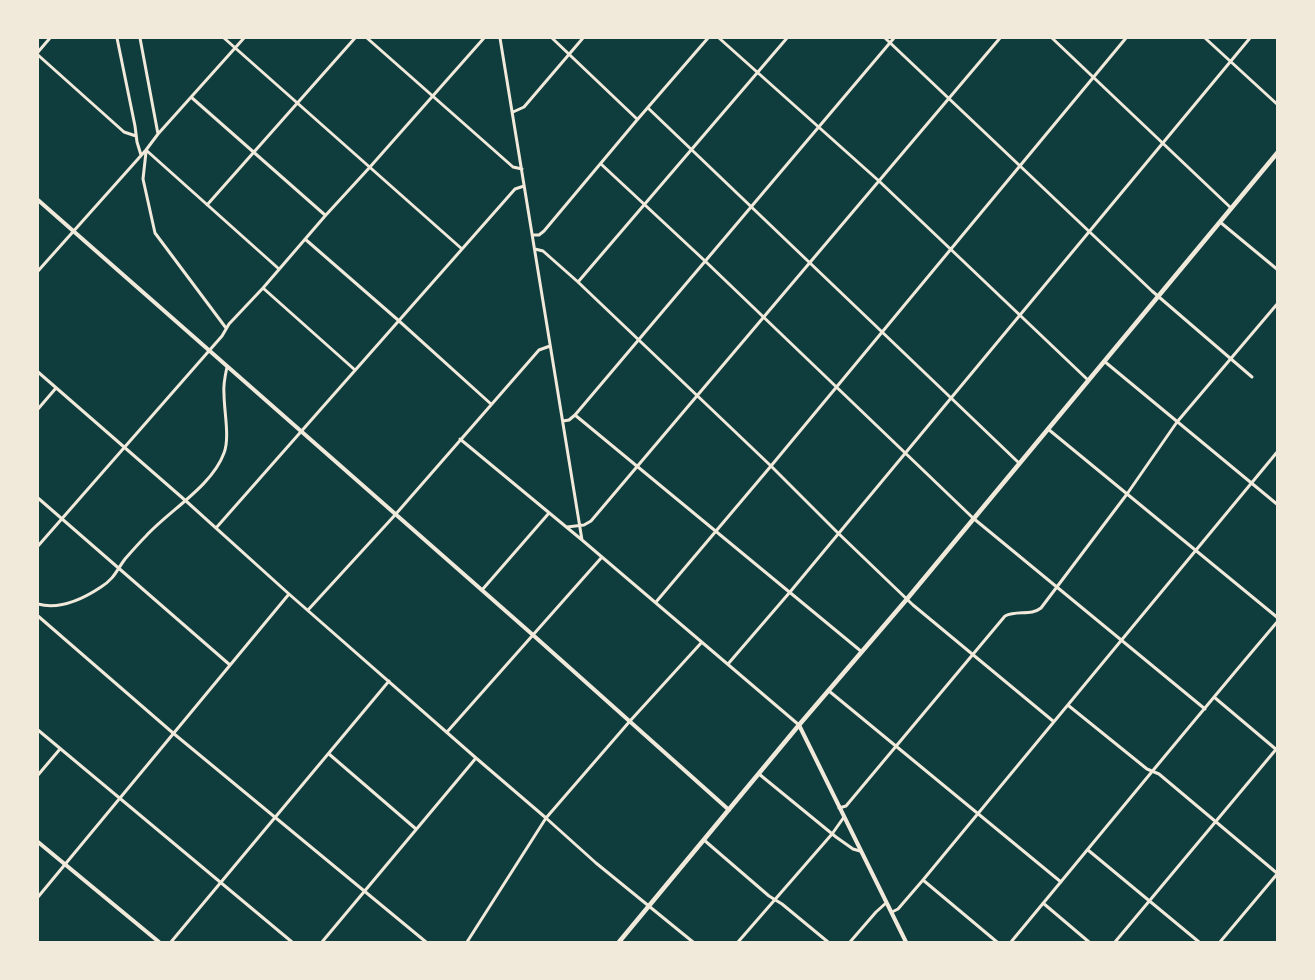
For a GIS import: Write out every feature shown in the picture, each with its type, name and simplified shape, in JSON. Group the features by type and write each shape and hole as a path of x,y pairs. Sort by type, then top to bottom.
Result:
{"main road":[{"path":"619,942 1278,152"}],"street":[{"path":"50,38 38,53 124,132 136,136"},
{"path":"117,38 141,155"},
{"path":"140,38 158,134"},
{"path":"224,38 462,249"},
{"path":"38,271 244,38"},
{"path":"207,205 355,38"},
{"path":"367,38 513,167 522,170"},
{"path":"38,546 222,336 226,328 484,38"},
{"path":"500,38 582,540"},
{"path":"552,38 637,120"},
{"path":"513,112 524,107 583,38"},
{"path":"532,235 538,235 544,231 708,38"},
{"path":"719,38 879,181 1088,380"},
{"path":"578,282 787,38"},
{"path":"885,38 1158,296 1252,377"},
{"path":"563,422 575,415 894,38"},
{"path":"567,527 591,521 1000,38"},
{"path":"1052,38 1231,208"},
{"path":"656,602 1126,38"},
{"path":"1205,38 1278,105"},
{"path":"728,664 1250,38"},
{"path":"191,97 325,216"},
{"path":"648,108 1019,463"},
{"path":"146,150 279,269"},
{"path":"146,150 143,178 154,233 226,328"},
{"path":"600,164 645,204 973,518 1205,709"},
{"path":"216,528 515,189 524,186"},
{"path":"38,200 729,810"},
{"path":"1220,222 1278,270"},
{"path":"305,239 491,404"},
{"path":"535,249 543,251 578,282 907,599 1053,721"},
{"path":"263,288 355,370"},
{"path":"839,808 846,806 1005,616 1009,613 1037,611 1127,494 1177,422 1278,303"},
{"path":"308,610 395,515 539,350 550,346"},
{"path":"1104,361 1278,505"},
{"path":"38,604 59,606 101,587 113,578 126,558 153,528 186,501 210,476 225,452 227,420 224,389 227,367"},
{"path":"38,372 596,863 693,942"},
{"path":"38,408 56,388"},
{"path":"575,415 862,652"},
{"path":"1011,942 1151,771 1277,623 1196,551 1048,429"},
{"path":"460,439 602,556 799,725 906,942"},
{"path":"891,913 898,909 923,880 1278,452"},
{"path":"38,498 230,665"},
{"path":"482,590 549,513"},
{"path":"447,732 602,556"},
{"path":"38,897 289,594"},
{"path":"38,616 173,734 426,942"},
{"path":"467,942 546,818 702,642"},
{"path":"171,942 389,681"},
{"path":"829,691 1061,882"},
{"path":"1115,942 1277,749 1214,697"},
{"path":"1068,706 1151,771 1160,774 1277,873 1220,942"},
{"path":"38,730 292,942"},
{"path":"38,775 60,749"},
{"path":"329,754 416,829"},
{"path":"322,942 476,758"},
{"path":"759,774 832,834 853,849 860,851"},
{"path":"738,942 844,818"},
{"path":"704,840 769,896 828,942"},
{"path":"38,842 159,942"},
{"path":"1088,850 1199,942"},
{"path":"923,880 997,942"},
{"path":"850,942 886,903"},
{"path":"1043,903 1089,942"}]}
